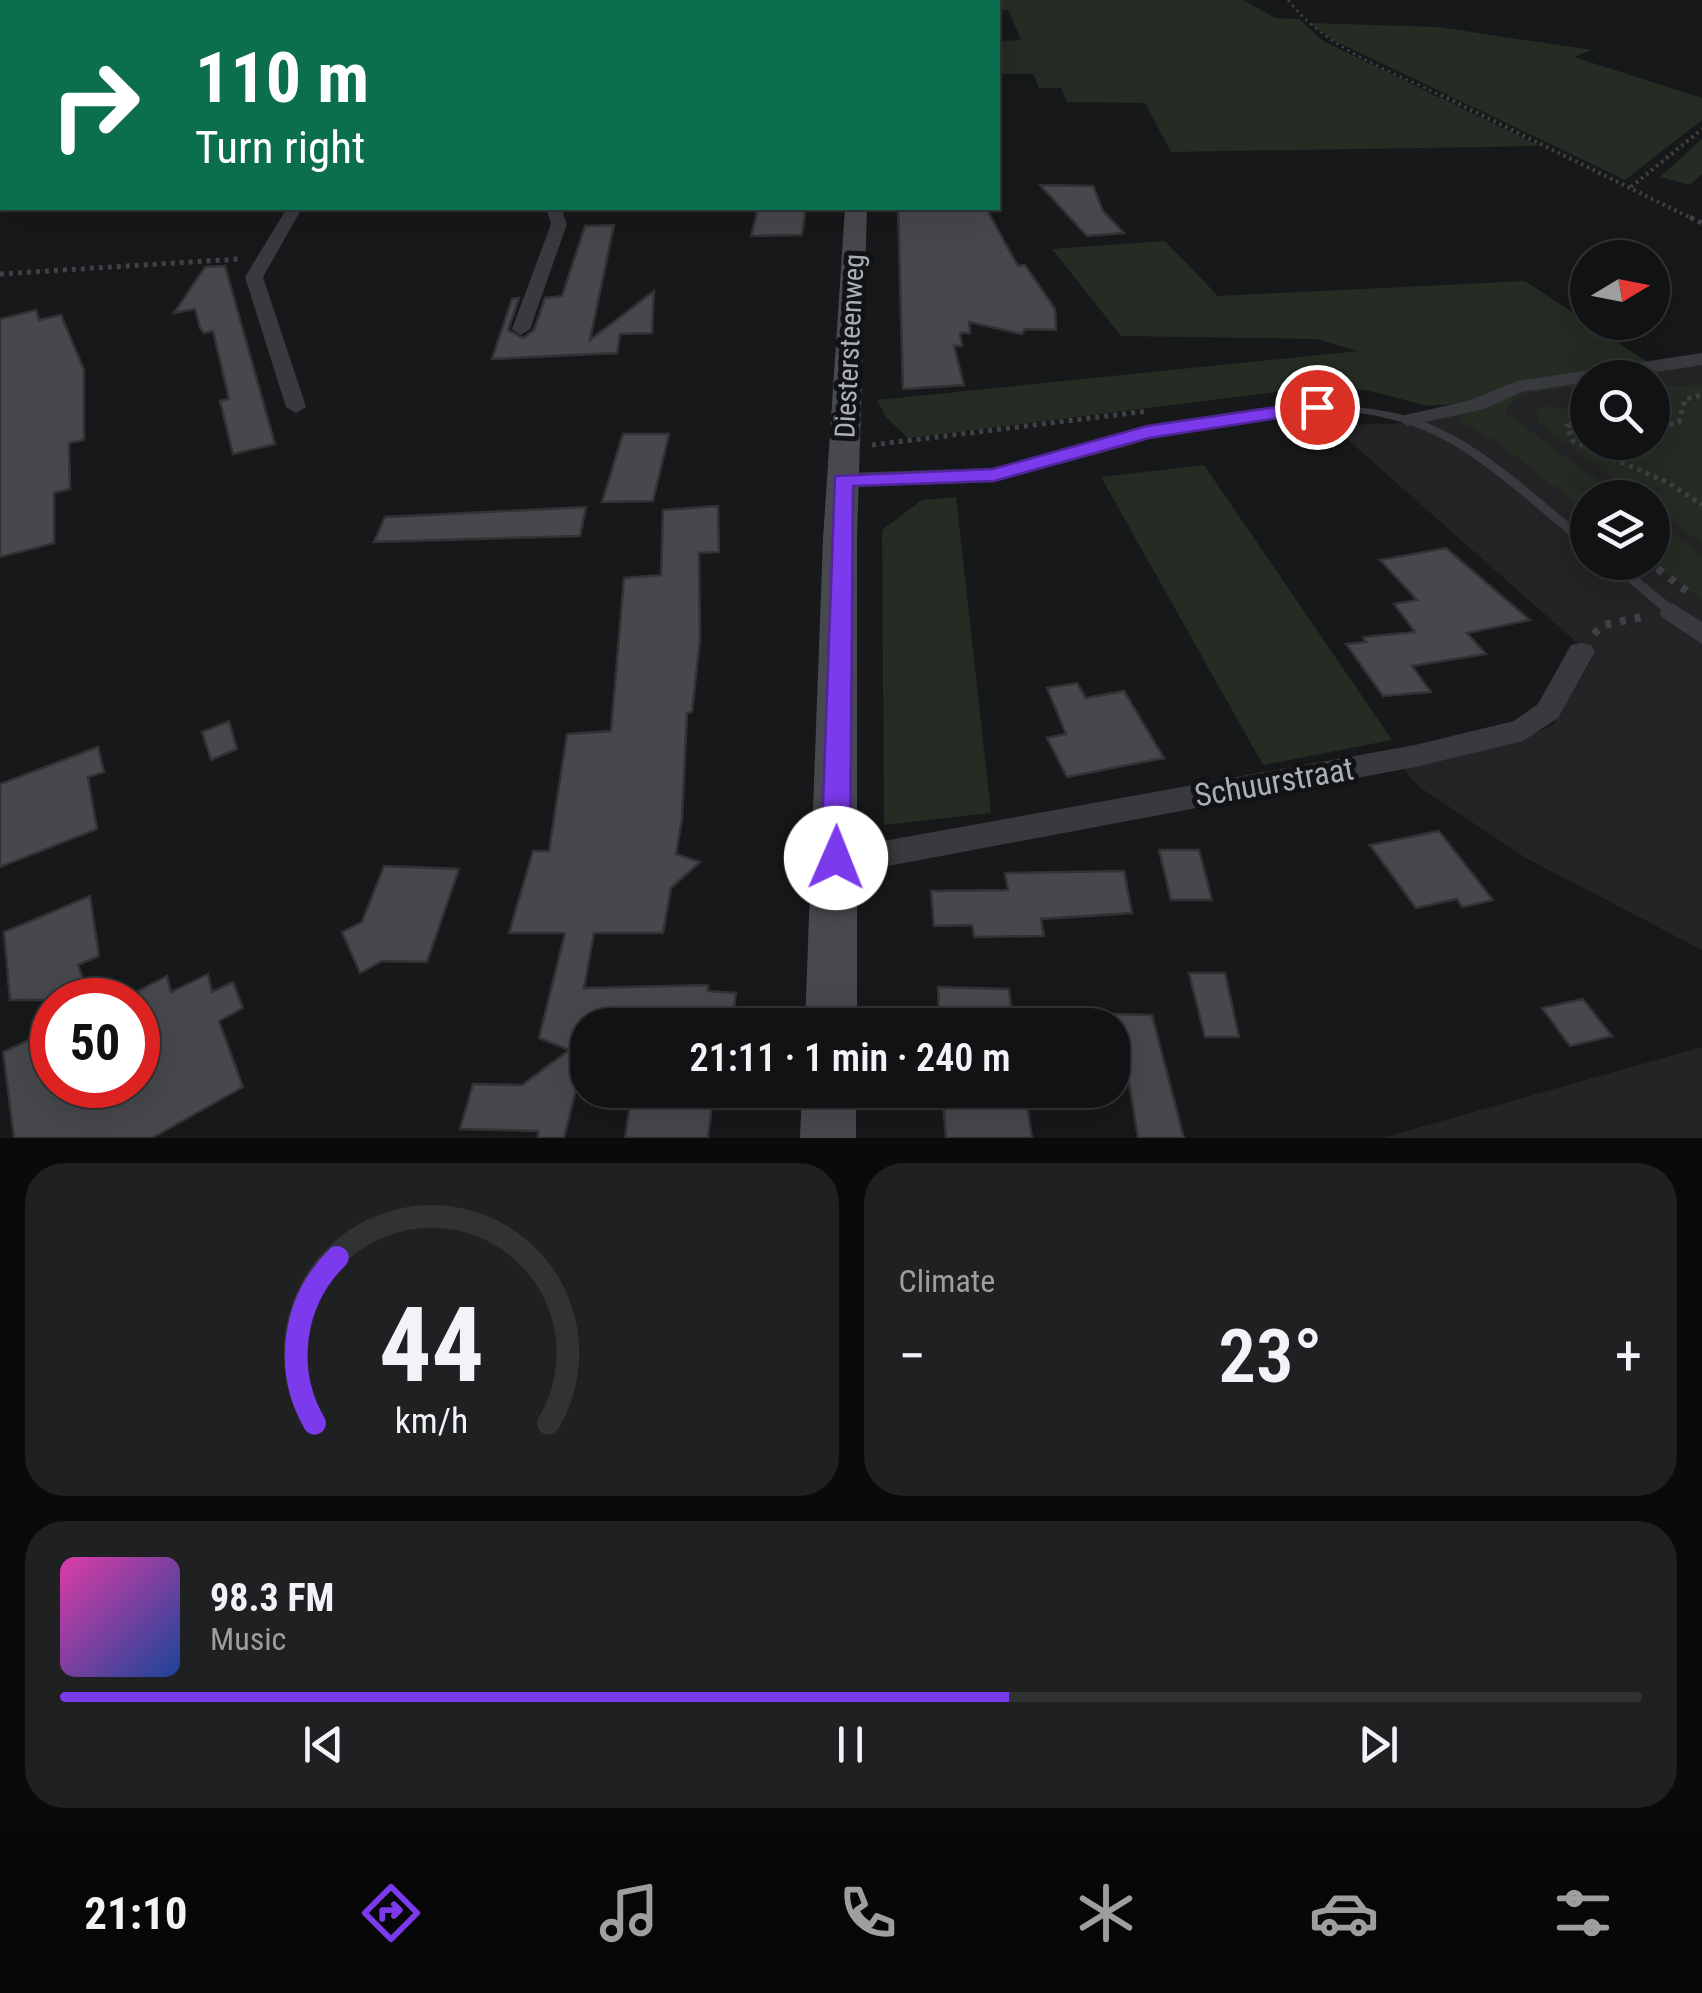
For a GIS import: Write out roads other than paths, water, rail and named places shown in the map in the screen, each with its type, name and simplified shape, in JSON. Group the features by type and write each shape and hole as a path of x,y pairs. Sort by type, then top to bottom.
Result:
{"main road":[{"name":"Diestersteenweg","path":"832,1008 842,480 856,210"},
{"path":"828,1138 829,1108"}],"street":[{"path":"293,210 254,280 296,407"},
{"path":"521,329 559,224 555,210"},
{"path":"1408,420 1477,404 1518,387 1702,359"},
{"path":"842,480 994,475 1126,439"},
{"path":"1665,613 1702,636"},
{"name":"Schuurstraat","path":"836,858 872,856 1396,760 1524,730 1548,711 1581,652"}],"lane":[{"path":"1126,439 1288,408 1340,407 1408,420 1461,446 1570,530"},
{"path":"1629,580 1665,613"}]}
